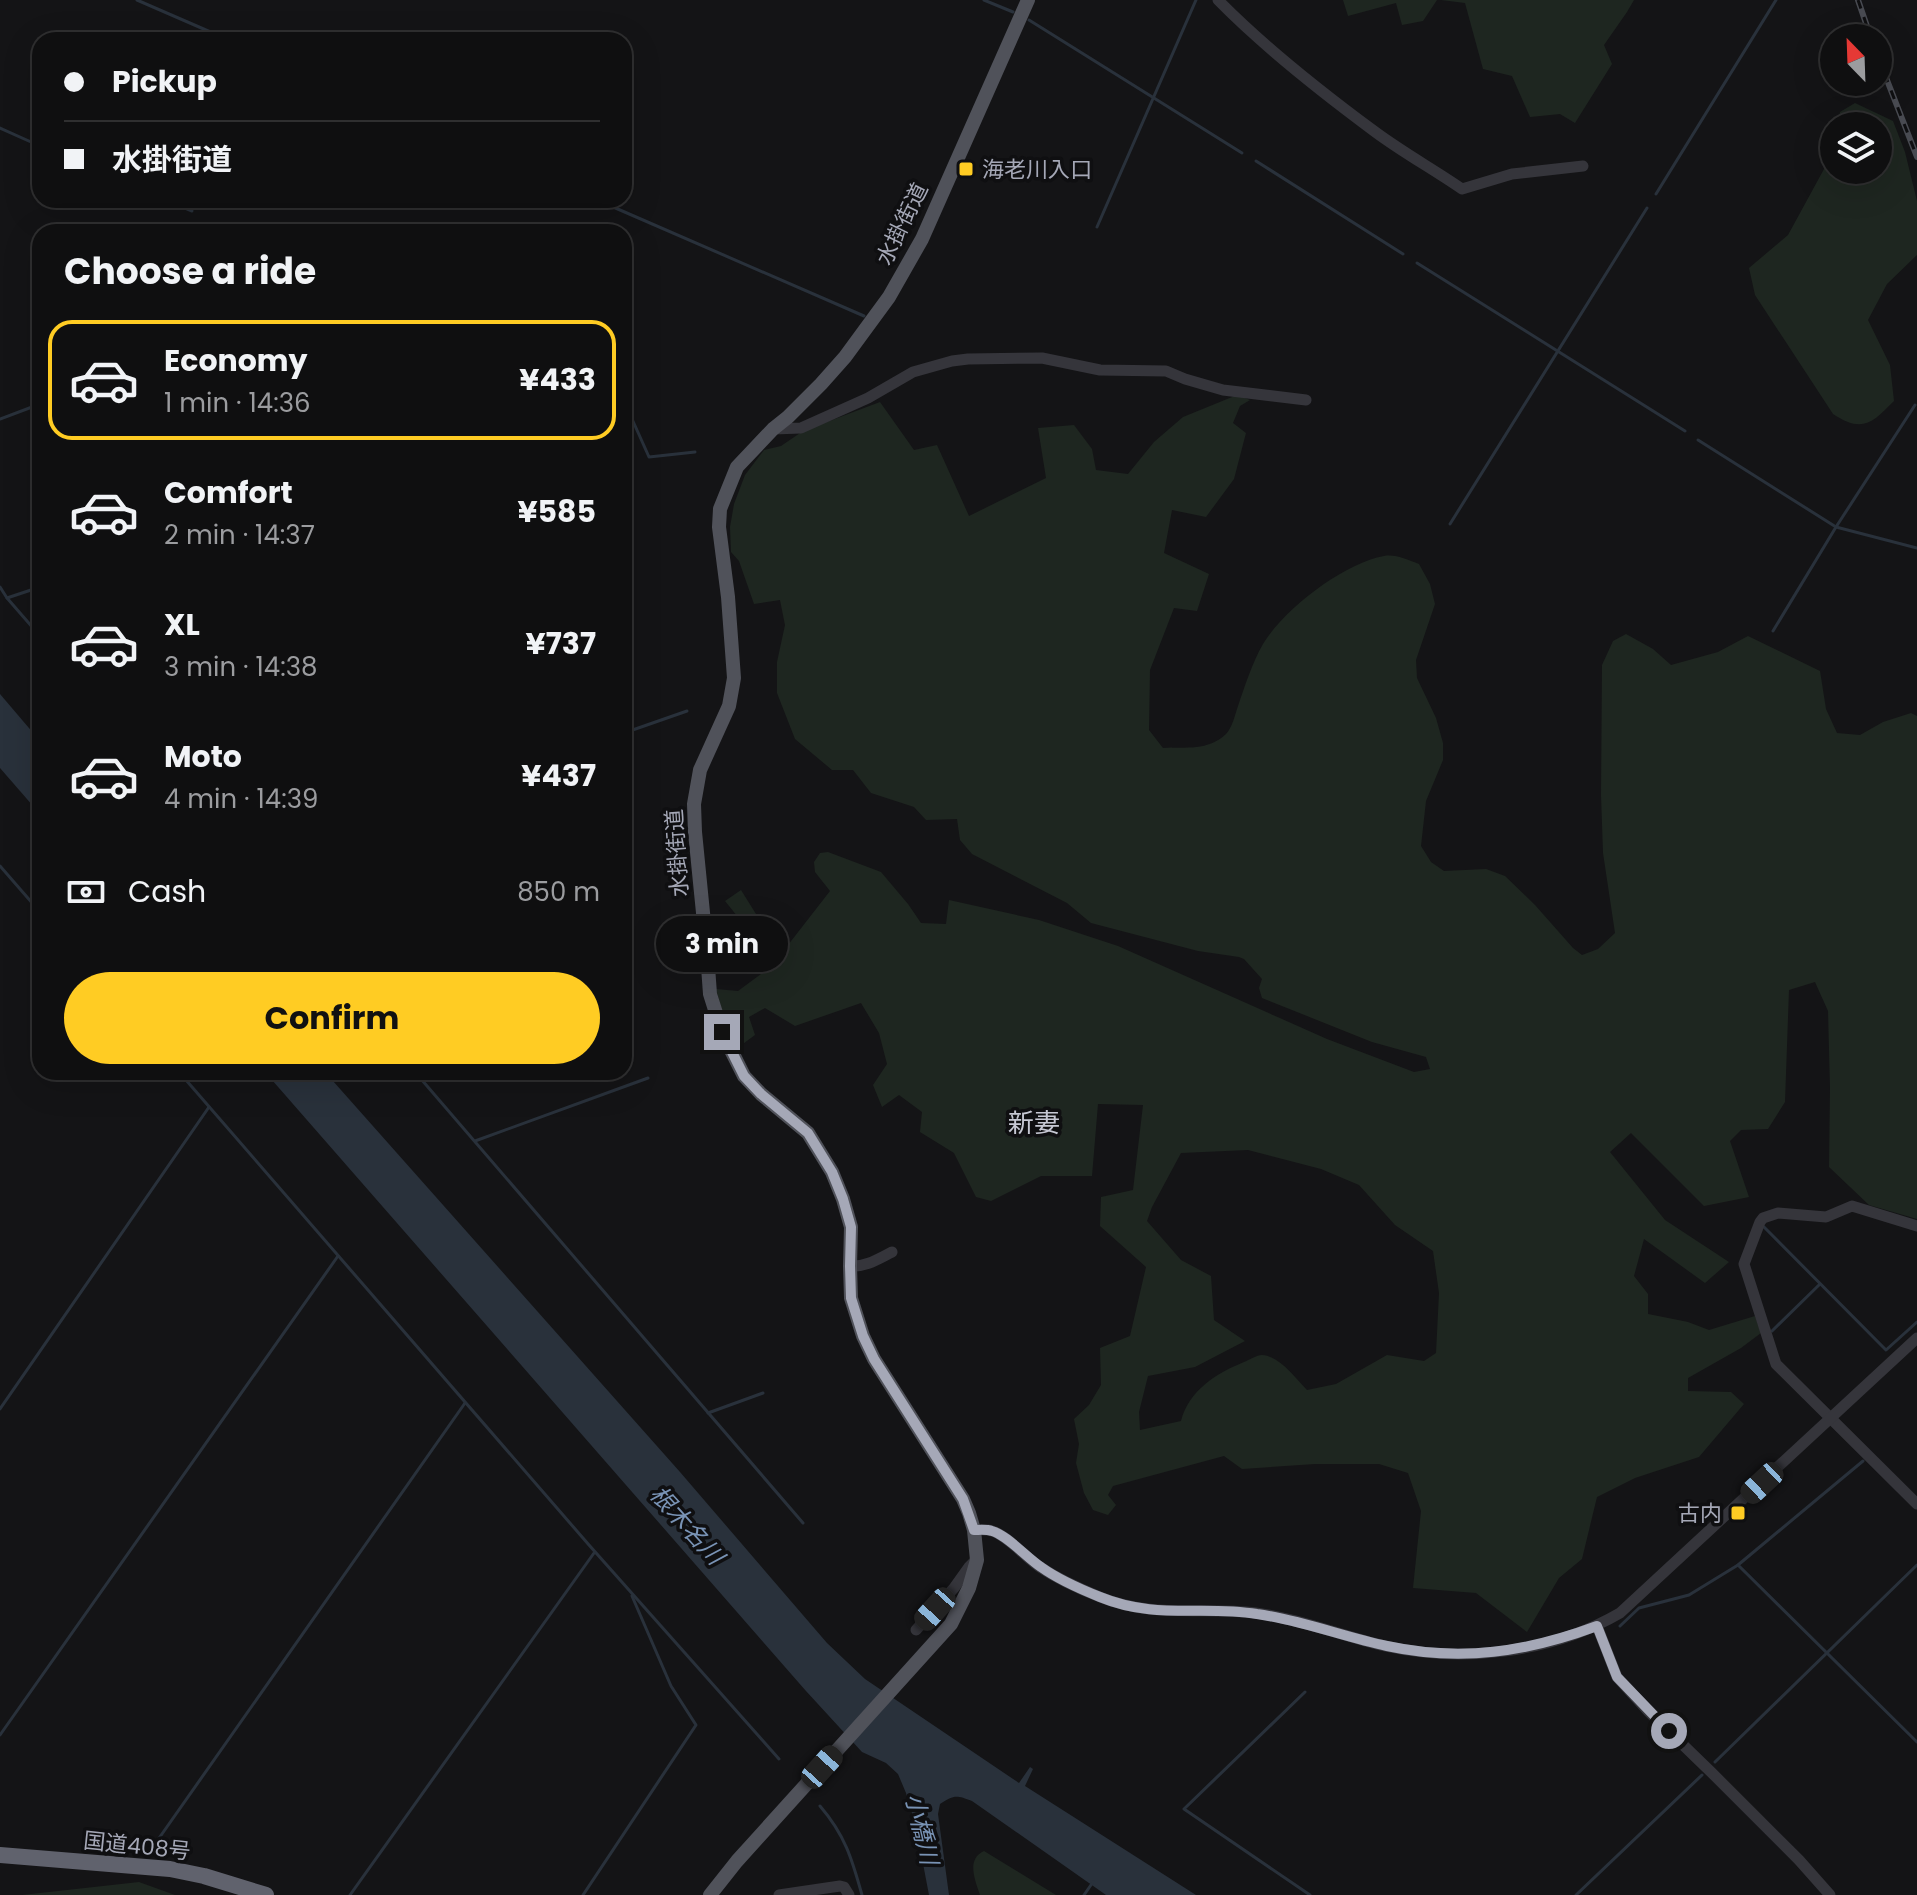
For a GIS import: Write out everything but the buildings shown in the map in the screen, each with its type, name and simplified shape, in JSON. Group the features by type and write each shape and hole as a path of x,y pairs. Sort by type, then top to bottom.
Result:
{"highway":[{"name":"国道408号","path":"0,1855 170,1869 266,1895"}],"main road":[{"name":"水掛街道","path":"710,1895 737,1861 951,1624 969,1588 977,1560 974,1530 963,1499 874,1359 863,1336 851,1298 851,1227 832,1172 808,1133 744,1076 722,1032 710,994 694,804 700,770 729,706 734,678 719,527 720,509 737,467 845,357 872,323 903,273 922,239 1028,0"}],"street":[{"path":"1218,0 1246,29 1334,101 1462,189 1512,174 1583,166"},
{"path":"773,429 801,428 868,398 913,372 968,359 1042,358 1100,370 1166,371 1223,390 1306,400"},
{"path":"1917,1226 1852,1206 1826,1217 1778,1213 1760,1222 1744,1264 1776,1364 1917,1504"},
{"path":"850,1266 870,1264 892,1252"},
{"path":"974,1530 993,1531 1056,1577 1129,1607 1170,1612 1256,1613 1386,1646 1427,1653 1500,1651 1562,1639 1597,1626 1620,1613 1917,1338"},
{"path":"916,1630 977,1560"},
{"path":"1597,1626 1617,1677 1830,1895"},
{"path":"779,1895 840,1886 849,1895"}],"shaded area":[{"path":"1343,0 1437,0 1423,21 1402,25 1396,3 1348,16"},
{"path":"1441,0 1634,0 1604,45 1612,64 1575,123 1560,114 1530,117 1512,76 1483,69 1465,3"},
{"path":"1855,103 1874,112 1840,112"},
{"path":"1893,121 1905,152 1917,201 1917,255 1887,284 1868,320 1890,365 1894,401 1867,423 1852,423 1833,414 1755,295 1749,268 1788,235 1820,176 1820,184 1892,184"},
{"path":"1237,395 1250,400 1240,406 1233,423 1246,433 1234,479 1206,517 1172,510 1164,553 1209,574 1197,611 1174,608 1150,670 1149,730 1163,748 1196,747 1219,739 1232,725 1263,644 1285,616 1316,590 1368,560 1393,556 1419,564 1430,584 1435,604 1416,660 1417,678 1436,718 1443,743 1443,760 1426,801 1421,846 1431,862 1444,871 1486,869 1505,876 1582,955 1598,949 1615,933 1603,853 1601,795 1602,665 1613,641 1626,634 1653,649 1671,665 1718,652 1748,636 1820,671 1826,709 1837,733 1860,735 1883,722 1911,713 1917,716 1917,1219 1869,1205 1829,1167 1828,1011 1815,982 1789,990 1785,1102 1768,1129 1741,1130 1730,1141 1749,1197 1704,1206 1631,1133 1610,1152 1665,1220 1729,1262 1705,1283 1644,1239 1634,1276 1648,1294 1648,1314 1688,1322 1709,1330 1755,1316 1761,1333 1688,1378 1688,1391 1731,1392 1744,1404 1699,1457 1635,1478 1597,1497 1582,1559 1559,1578 1527,1632 1476,1593 1413,1588 1421,1511 1408,1473 1379,1464 1242,1469 1224,1456 1113,1486 1108,1495 1116,1505 1108,1515 1093,1510 1084,1493 1076,1463 1079,1444 1074,1419 1089,1405 1101,1385 1100,1348 1130,1336 1146,1267 1100,1226 1101,1197 1133,1190 1143,1105 1098,1104 1092,1176 1041,1176 991,1201 976,1197 954,1153 920,1132 922,1112 899,1095 882,1107 873,1085 887,1064 879,1033 861,1003 795,1026 765,1008 749,1017 755,1035 736,1049 725,1021 716,989 738,991 761,974 737,942 750,932 725,901 741,890 781,954 830,891 815,872 814,862 820,853 828,852 881,872 921,923 946,924 949,900 1039,920 1118,946 1327,1039 1414,1072 1430,1069 1426,1057 1372,1042 1262,998 1259,988 1262,979 1244,959 1198,951 1091,923 1067,903 972,854 960,840 957,819 926,820 914,807 871,793 853,770 832,770 795,739 777,693 777,662 785,625 780,600 754,604 739,561 731,552 730,527 734,504 745,475 764,450 781,446 803,431 880,402 914,450 937,445 969,516 1046,478 1038,428 1074,425 1092,449 1096,470 1128,474 1154,442 1183,417","holes":["1248,1150 1321,1169 1359,1185 1395,1225 1433,1251 1439,1293 1436,1353 1424,1361 1387,1355 1336,1384 1307,1390 1281,1363 1260,1355 1205,1384 1190,1400 1181,1421 1140,1430 1139,1412 1148,1376 1195,1367 1245,1341 1214,1320 1211,1276 1181,1260 1147,1221 1181,1153"]},
{"path":"984,1851 1056,1895 980,1895 974,1877 974,1864"},
{"path":"139,1882 175,1895 22,1895"}],"water":[{"path":"0,694 32,732 32,805 0,768"},
{"path":"272,1080 332,1080 680,1472 827,1643 865,1679 1019,1783 1030,1767 1033,1769 1025,1786 1196,1895 1106,1895 972,1801 955,1797 940,1804 938,1814 949,1895 929,1895 916,1827 898,1774 886,1763 862,1752"}],"waterway":[{"path":"137,0 211,32"},
{"path":"984,0 1013,12"},
{"path":"1097,227 1196,0"},
{"path":"1656,194 1776,0"},
{"path":"1029,20 1242,153"},
{"path":"0,128 32,142"},
{"path":"1256,161 1403,254"},
{"path":"185,208 192,211"},
{"path":"615,208 864,316"},
{"path":"1450,524 1647,208"},
{"path":"1417,263 1685,431"},
{"path":"1773,631 1915,405"},
{"path":"0,419 32,407"},
{"path":"632,419 649,457 695,452"},
{"path":"1698,440 1836,527 1917,548"},
{"path":"0,587 32,627"},
{"path":"7,598 32,590"},
{"path":"632,730 687,711"},
{"path":"0,866 32,903"},
{"path":"475,1141 648,1078"},
{"path":"186,1080 779,1759"},
{"path":"422,1080 803,1523"},
{"path":"0,1409 209,1107"},
{"path":"1764,1227 1886,1350 1917,1322"},
{"path":"0,1735 338,1256"},
{"path":"1772,1331 1820,1284"},
{"path":"708,1413 763,1393"},
{"path":"150,1851 465,1403"},
{"path":"1620,1626 1639,1608 1689,1595 1738,1565 1863,1461"},
{"path":"350,1895 594,1553"},
{"path":"1738,1565 1917,1742"},
{"path":"1715,1762 1917,1565"},
{"path":"583,1895 696,1725 671,1686 632,1596"},
{"path":"1305,1692 1184,1809 1310,1895"},
{"path":"1576,1895 1702,1775"},
{"path":"820,1806 847,1848 862,1895"},
{"path":"1084,1895 1093,1882"}],"railway":[{"path":"1858,0 1866,24"},
{"path":"1892,93 1917,157"}],"place":[{"name":"海老川入口","path":"966,169"},
{"name":"古内","path":"1738,1513"}],"district":[{"name":"新妻","path":"1034,1123"}],"route":[{"path":"722,1032 744,1076 808,1133 832,1172 851,1227 850,1290 863,1336 874,1359 963,1499 974,1530 993,1531 1056,1577 1129,1607 1170,1612 1256,1613 1386,1646 1427,1653 1500,1651 1562,1639 1597,1626 1617,1677 1669,1731"}],"water label":[{"name":"根木名川","path":"687,1525"},
{"name":"小橋川","path":"922,1829"}]}
